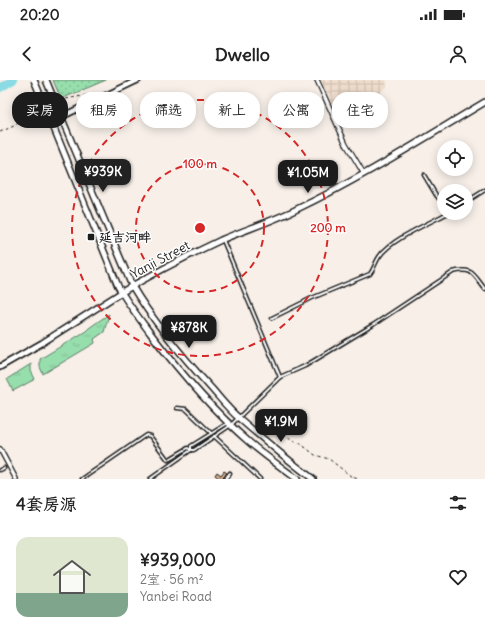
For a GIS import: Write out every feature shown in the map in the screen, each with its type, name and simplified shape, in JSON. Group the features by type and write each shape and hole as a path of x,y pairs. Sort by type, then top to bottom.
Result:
{"main road":[{"path":"34,80 122,292 167,354 229,424 268,458 297,479"},
{"path":"46,80 51,92"},
{"name":"Yanji Street","path":"122,292 171,263 276,219 364,174 485,102"},
{"path":"66,128 132,286 142,302 165,334 238,418 274,449 313,479"}],"street":[{"path":"68,114 138,80"},
{"path":"317,80 346,144 364,174"},
{"name":"Yanji Street","path":"0,367 42,343 122,292"},
{"path":"0,449 16,479"}],"lane":[{"path":"424,175 437,196"},
{"path":"473,198 485,190"},
{"path":"272,318 312,298 370,274 378,258 387,248 399,239 437,219"},
{"path":"223,240 280,377"},
{"path":"150,479 191,450 194,450 238,418 280,377 305,366 373,325 453,272 465,269 470,271 485,289"},
{"path":"177,408 186,409 260,479"},
{"path":"191,450 192,446 211,433 229,424"},
{"path":"82,479 146,435 150,436 168,460 188,448 191,450"},
{"path":"0,470 4,468"},
{"path":"226,479 230,473"}],"path":[{"path":"0,132 12,127"},
{"path":"264,428 269,424 291,440 301,444 315,455 330,459 352,477 358,479"}],"shaded area":[{"path":"321,80 386,80 387,87 381,92 332,92 332,104"}],"green space":[{"path":"53,80 106,80 68,96 68,92 58,92"},
{"path":"109,314 104,332 94,339 95,343 43,374 40,367 40,359 86,331"},
{"path":"31,364 31,371 35,379 13,391 7,379"}],"building":[{"path":"224,471 227,473 222,479 215,475 217,472 221,475"}],"waterway":[{"path":"0,88 13,80"}],"place":[{"name":"延吉河畔","path":"91,237"}]}
